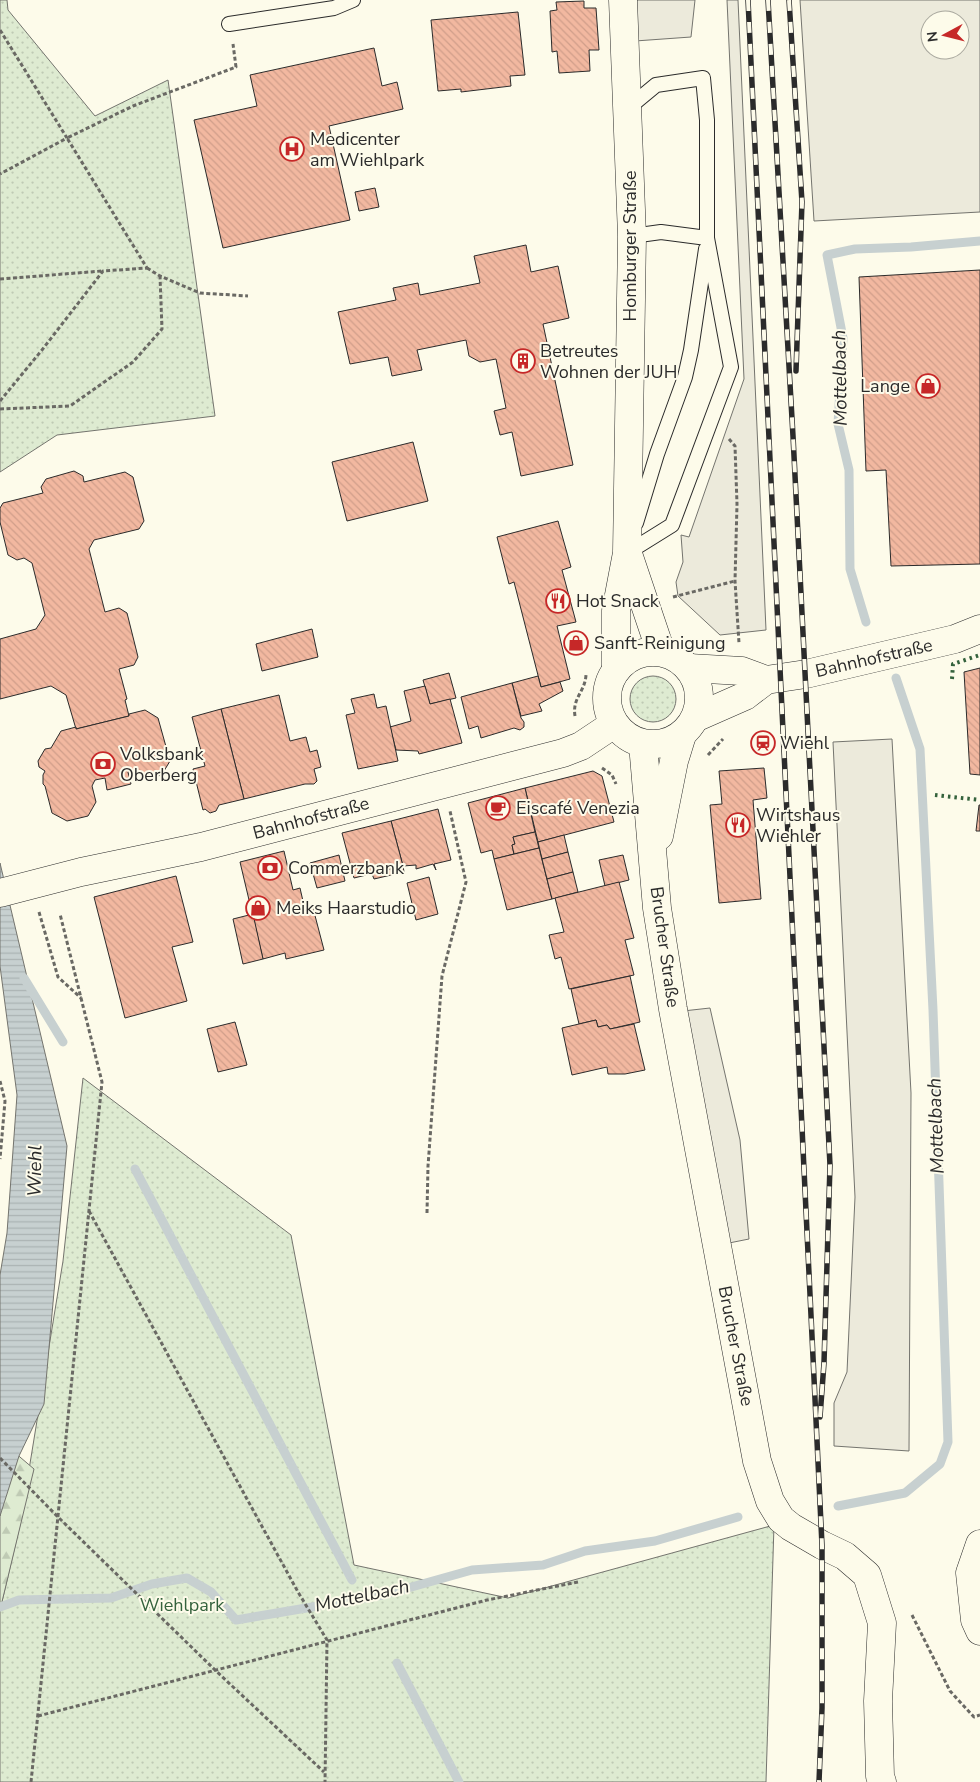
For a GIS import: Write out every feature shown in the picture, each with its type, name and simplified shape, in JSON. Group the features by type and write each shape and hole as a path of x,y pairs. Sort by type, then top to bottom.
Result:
{"street":[{"name":"Homburger Straße","path":"616,670 616,611 628,553 632,236 623,0"},
{"name":"Homburger Straße","path":"628,553 661,652"},
{"name":"Bahnhofstraße","path":"689,668 742,672 766,680 806,674 955,639 980,629"},
{"path":"661,652 676,658 689,668 696,679 699,705 688,726 670,742 657,745 643,744 624,734 614,724 606,703 607,691 610,680 623,662 641,653 661,652"},
{"name":"Bahnhofstraße","path":"688,726 745,696 766,680"},
{"name":"Bahnhofstraße","path":"0,893 81,872 201,847 563,753 582,746 614,724"},
{"name":"Brucher Straße","path":"654,860 674,760 688,726"},
{"name":"Brucher Straße","path":"643,744 657,908 673,1009 757,1461 770,1501 782,1519 791,1527 845,1556 867,1576 882,1623 878,1701 880,1776 882,1782"},
{"path":"980,1544 970,1573 975,1620 980,1631"}],"lane":[{"path":"229,24 334,8 354,0"},
{"path":"628,109 656,86 703,78 707,120 708,238 689,359 657,454 628,553"},
{"path":"632,236 661,232 708,238"},
{"path":"628,553 672,524 731,367 708,238"}],"path":[{"path":"0,174 67,138 133,106 236,67 229,24"},
{"path":"0,30 147,268 160,276 200,293 248,296"},
{"path":"0,279 147,268"},
{"path":"0,401 103,270"},
{"path":"0,408 70,406 133,362 162,329 160,276"},
{"path":"708,426 725,434 735,446 737,504 735,581 738,643"},
{"path":"669,598 735,581"},
{"path":"427,1213 428,1166 442,976 466,882 443,783"},
{"path":"31,885 58,977 81,998"},
{"path":"31,1782 102,1082 60,914"},
{"path":"0,1082 5,1101 0,1159"},
{"path":"89,1210 326,1640 324,1782"},
{"path":"0,1458 216,1670 325,1772"},
{"path":"38,1716 326,1640 487,1600 578,1582"},
{"path":"911,1613 950,1691 974,1717 980,1715"}],"green space":[{"path":"0,0 7,0 8,10 95,116 168,80 215,416 57,435 0,472"},
{"path":"653,676 666,680 672,686 676,699 672,712 666,718 653,722 640,718 634,712 630,699 634,686 640,680"},
{"name":"Wiehlpark","path":"83,1078 291,1235 354,1565 508,1598 774,1525 766,1782 0,1782 0,1610 20,1525 63,1261"},
{"path":"0,1440 34,1469 0,1610"}],"shaded area":[{"path":"633,0 695,0 691,37 635,41"},
{"path":"727,0 738,0 766,630 720,635 678,596 676,582 683,562 681,535 689,537 744,379"},
{"path":"800,0 980,0 980,212 814,221"},
{"path":"892,739 911,1093 909,1451 834,1446 834,1403 847,1372 855,1197 833,742"},
{"path":"710,1008 740,1140 749,1239 729,1243 683,1011"}],"water":[{"path":"0,863 67,1146 44,1404 19,1456 0,1516 0,1275 7,1233 17,1095 0,966"}],"building":[{"path":"584,1 584,8 596,8 599,50 589,50 590,71 559,73 557,51 552,52 550,11 557,10 556,2"},
{"path":"518,12 525,75 510,76 511,86 461,92 461,89 438,91 431,20"},
{"path":"374,48 382,86 397,82 403,109 329,126 350,220 223,248 194,120 257,106 250,75"},
{"path":"375,188 379,207 359,211 355,192"},
{"name":"Betreutes Wohnen der JUH","path":"526,245 531,272 558,266 569,318 543,324 573,465 521,476 512,432 500,435 494,411 506,408 496,359 480,362 469,356 466,340 417,350 422,370 392,376 388,357 350,364 338,312 396,300 393,288 418,283 420,295 480,283 474,256"},
{"path":"980,270 980,564 891,566 886,470 866,471 859,277"},
{"path":"413,442 428,501 347,521 332,462"},
{"path":"74,471 83,476 84,482 125,472 133,477 144,521 139,529 94,540 89,549 105,612 119,608 127,613 138,657 134,665 119,669 127,699 125,700 129,716 76,729 66,695 51,686 0,699 0,639 36,629 45,615 32,563 24,558 17,560 8,555 0,522 0,508 3,503 43,493 41,487 46,479"},
{"path":"558,521 571,567 562,570 576,622 557,626 570,679 541,687 514,582 509,584 497,537"},
{"path":"312,629 318,657 262,671 256,644"},
{"path":"980,668 980,775 970,774 964,672"},
{"path":"449,673 456,698 430,704 423,680"},
{"path":"538,676 541,687 560,682 563,691 539,704 542,711 521,716 512,683"},
{"path":"512,683 524,727 520,730 514,728 481,738 478,726 469,729 461,697"},
{"path":"425,686 430,704 450,699 462,743 419,754 418,751 396,750 390,727 411,721 404,691"},
{"path":"374,694 377,708 386,706 398,761 358,769 346,715 355,713 351,699"},
{"path":"279,695 290,741 306,737 310,752 317,750 321,767 314,769 317,781 314,784 305,784 244,799 221,709"},
{"path":"221,709 244,799 219,805 216,811 210,813 205,809 203,810 193,769 205,766 192,717"},
{"name":"Volksbank Oberberg","path":"145,710 158,718 170,761 164,771 161,772 162,775 149,778 149,775 146,776 137,770 128,772 131,784 107,790 105,778 95,780 92,786 96,802 88,816 67,821 52,813 43,784 45,771 39,767 38,761 45,749 51,748 61,731 129,716 129,714"},
{"path":"764,768 767,798 753,800 761,899 719,903 710,805 722,804 719,771"},
{"path":"593,771 602,776 614,822 538,842 525,788"},
{"path":"525,788 535,832 513,837 515,844 512,845 514,854 494,859 492,850 481,853 468,803"},
{"path":"979,805 980,831 976,831"},
{"path":"438,809 451,860 434,864 436,870 433,864 416,869 416,865 403,866 391,821"},
{"path":"391,821 403,866 354,878 342,833"},
{"path":"535,832 539,848 514,854 512,845 515,844 513,837"},
{"path":"564,835 568,852 542,859 538,842"},
{"path":"539,848 552,899 507,910 494,859"},
{"path":"284,851 293,890 300,888 305,910 313,908 324,950 286,959 285,953 263,959 240,862"},
{"path":"568,852 573,872 547,879 542,859"},
{"path":"339,855 345,881 317,888 310,863"},
{"path":"623,855 629,880 605,886 599,860"},
{"path":"403,866 404,872 374,879 372,874"},
{"path":"573,872 578,892 552,899 547,879"},
{"path":"176,876 193,942 172,947 187,1001 125,1018 94,897"},
{"path":"429,877 438,914 416,920 407,883"},
{"path":"619,882 634,938 625,940 634,975 569,989 561,957 555,959 549,935 564,932 555,898"},
{"path":"253,914 263,959 243,964 233,919"},
{"path":"630,976 640,1022 610,1029 607,1025 598,1027 596,1020 579,1024 571,989"},
{"path":"596,1020 598,1027 607,1025 610,1029 634,1024 645,1070 625,1074 608,1074 607,1067 572,1075 562,1028"},
{"path":"235,1022 247,1065 218,1072 207,1029"}],"waterway":[{"name":"Mottelbach","path":"866,622 850,569 849,470 838,424 843,338 827,255 855,249 911,247 980,241"},
{"name":"Mottelbach","path":"838,1506 905,1493 940,1464 948,1442 933,1010 920,749 896,678"},
{"path":"24,978 63,1042"},
{"path":"135,1169 352,1580"},
{"name":"Mottelbach","path":"0,1607 19,1600 111,1598 152,1584 187,1578 211,1592 236,1620 383,1595 472,1570 543,1565 585,1551 655,1541 738,1517"},
{"path":"397,1663 459,1782"}],"railway":[{"path":"748,0 822,1545 822,1708 819,1782"},
{"path":"768,0 793,436 830,1165 824,1363 820,1417"},
{"path":"789,0 802,202 796,371"}],"hedge":[{"path":"952,679 953,664 980,655"},
{"path":"935,795 980,800"}],"place":[{"name":"Medicenter am Wiehlpark","path":"292,149"},
{"name":"Betreutes Wohnen der JUH","path":"523,361"},
{"name":"Lange","path":"928,386"},
{"name":"Hot Snack","path":"558,601"},
{"name":"Sanft-Reinigung","path":"576,643"},
{"name":"Wiehl","path":"763,743"},
{"name":"Volksbank Oberberg","path":"103,764"},
{"name":"Eiscafé Venezia","path":"498,808"},
{"name":"Wirtshaus Wiehler","path":"738,825"},
{"name":"Commerzbank","path":"270,868"},
{"name":"Meiks Haarstudio","path":"258,908"}]}
